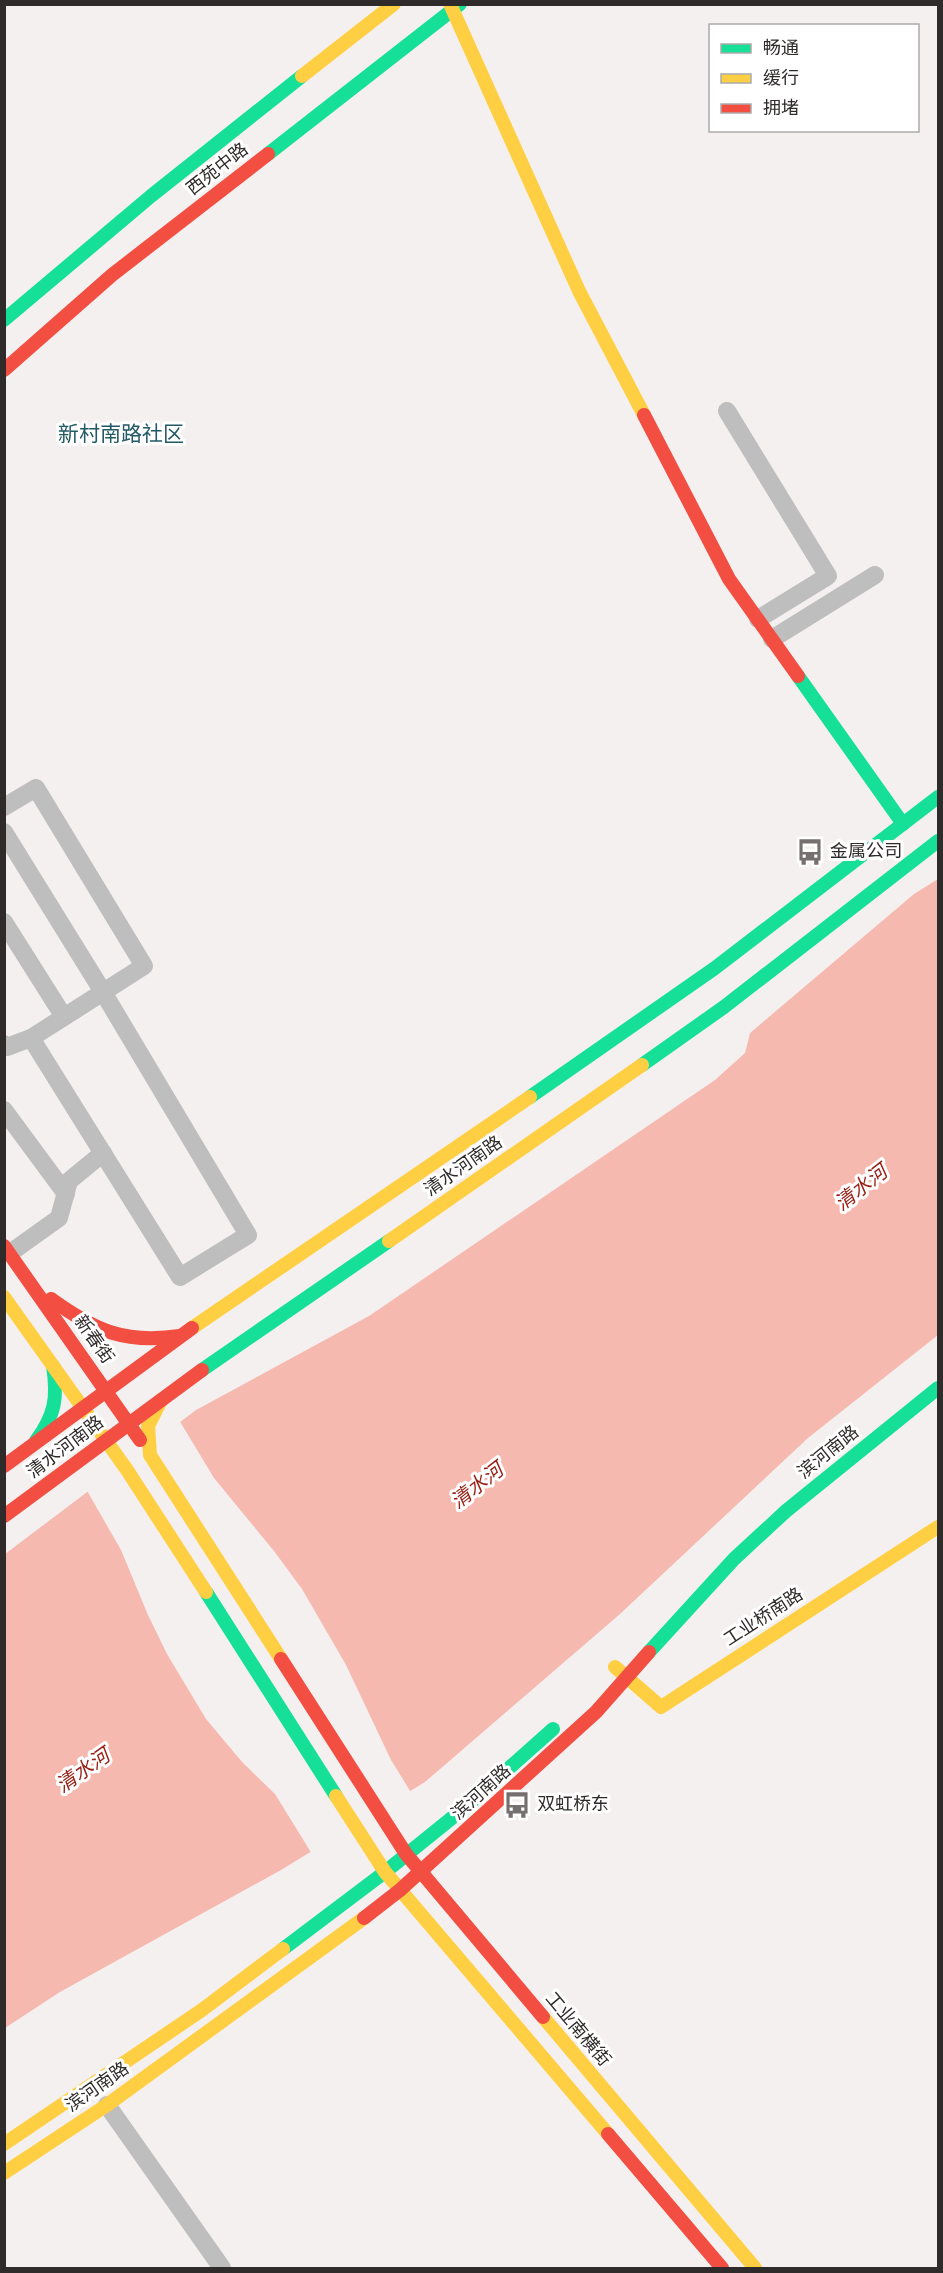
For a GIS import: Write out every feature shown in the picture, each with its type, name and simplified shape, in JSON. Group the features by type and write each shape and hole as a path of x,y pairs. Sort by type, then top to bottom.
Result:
{"main road":[{"name":"西苑中路","path":"4,320 151,196 394,4"},
{"name":"西苑中路","path":"4,370 112,275 455,6"},
{"path":"455,6 579,291 729,579 903,824"},
{"name":"清水河南路","path":"4,1466 180,1336 715,968 939,796"},
{"name":"清水河南路","path":"4,1516 220,1357 529,1144 724,1006 939,841"},
{"name":"新春街","path":"7,1250 129,1423 379,1810"},
{"path":"31,1284 76,1318 123,1338 154,1341 180,1336"},
{"path":"4,1297 127,1470 385,1872 722,2268"},
{"path":"33,1445 48,1427 54,1410 58,1392 53,1366"},
{"name":"滨河南路","path":"4,2173 106,2105 400,1890 596,1712 734,1559 929,1383"},
{"path":"150,1455 146,1434 147,1423 162,1400"},
{"path":"76,1463 93,1458 116,1463 127,1470"},
{"name":"滨河南路","path":"710,1565 819,1466"},
{"name":"工业桥南路","path":"628,1653 611,1671 626,1677 661,1707 939,1527"},
{"name":"滨河南路","path":"4,2144 202,2010 385,1872 463,1809 562,1722"},
{"name":"工业南横街","path":"379,1810 420,1872 755,2268"},
{"path":"92,2084 106,2105"}],"street":[{"path":"727,411 828,576 758,619"},
{"path":"772,639 875,575"},
{"path":"4,807 36,788 144,966 30,1038 7,1047 4,1044"},
{"path":"4,832 103,992 248,1235 180,1277 30,1038"},
{"path":"4,922 64,1017"},
{"path":"4,1110 66,1194"},
{"path":"7,1250 59,1218 69,1181 103,1153"},
{"path":"106,2105 222,2268"}],"water":[{"name":"清水河","path":"938,879 938,1335 808,1438 620,1614 425,1782 281,1870 60,1992 5,2028 5,1554 196,1410 369,1316 715,1080 745,1053 750,1033 914,894"}],"pier":[{"path":"179,1420 214,1478 302,1589 346,1665 391,1760 412,1794 312,1854 275,1794 243,1763 206,1719 167,1654 121,1550 86,1489"}],"traffic: fast":[{"path":"268,154 460,4"},
{"path":"4,320 151,196 302,76"},
{"path":"798,676 903,824"},
{"path":"530,1097 715,968 938,797"},
{"path":"642,1065 724,1007 938,841"},
{"path":"202,1370 389,1241"},
{"path":"36,1441 54,1406 53,1366"},
{"path":"649,1652 734,1559 786,1511 938,1388"},
{"path":"206,1592 336,1796"},
{"path":"283,1949 385,1872 463,1809 553,1729"}],"traffic: slow":[{"path":"302,76 394,4"},
{"path":"450,4 579,291 644,415"},
{"path":"389,1241 642,1065"},
{"path":"192,1328 530,1097"},
{"path":"4,1297 127,1470 206,1592"},
{"path":"161,1400 148,1426 150,1455 281,1659"},
{"path":"615,1667 661,1707 938,1527"},
{"path":"336,1796 385,1872 608,2134"},
{"path":"4,2173 107,2105 364,1918"},
{"path":"4,2144 202,2010 283,1949"},
{"path":"543,2017 755,2268"}],"traffic: jam":[{"path":"4,370 112,275 268,154"},
{"path":"644,415 729,579 798,676"},
{"path":"4,1246 140,1440"},
{"path":"51,1299 82,1319 111,1332 143,1338 180,1336"},
{"path":"4,1466 192,1328"},
{"path":"4,1516 202,1370"},
{"path":"364,1918 400,1890 596,1712 649,1652"},
{"path":"281,1659 406,1854 543,2017"},
{"path":"608,2134 722,2268"}],"place":[{"name":"金属公司","path":"810,852"},
{"name":"双虹桥东","path":"517,1805"}],"district":[{"name":"新村南路社区","path":"121,435"}]}
